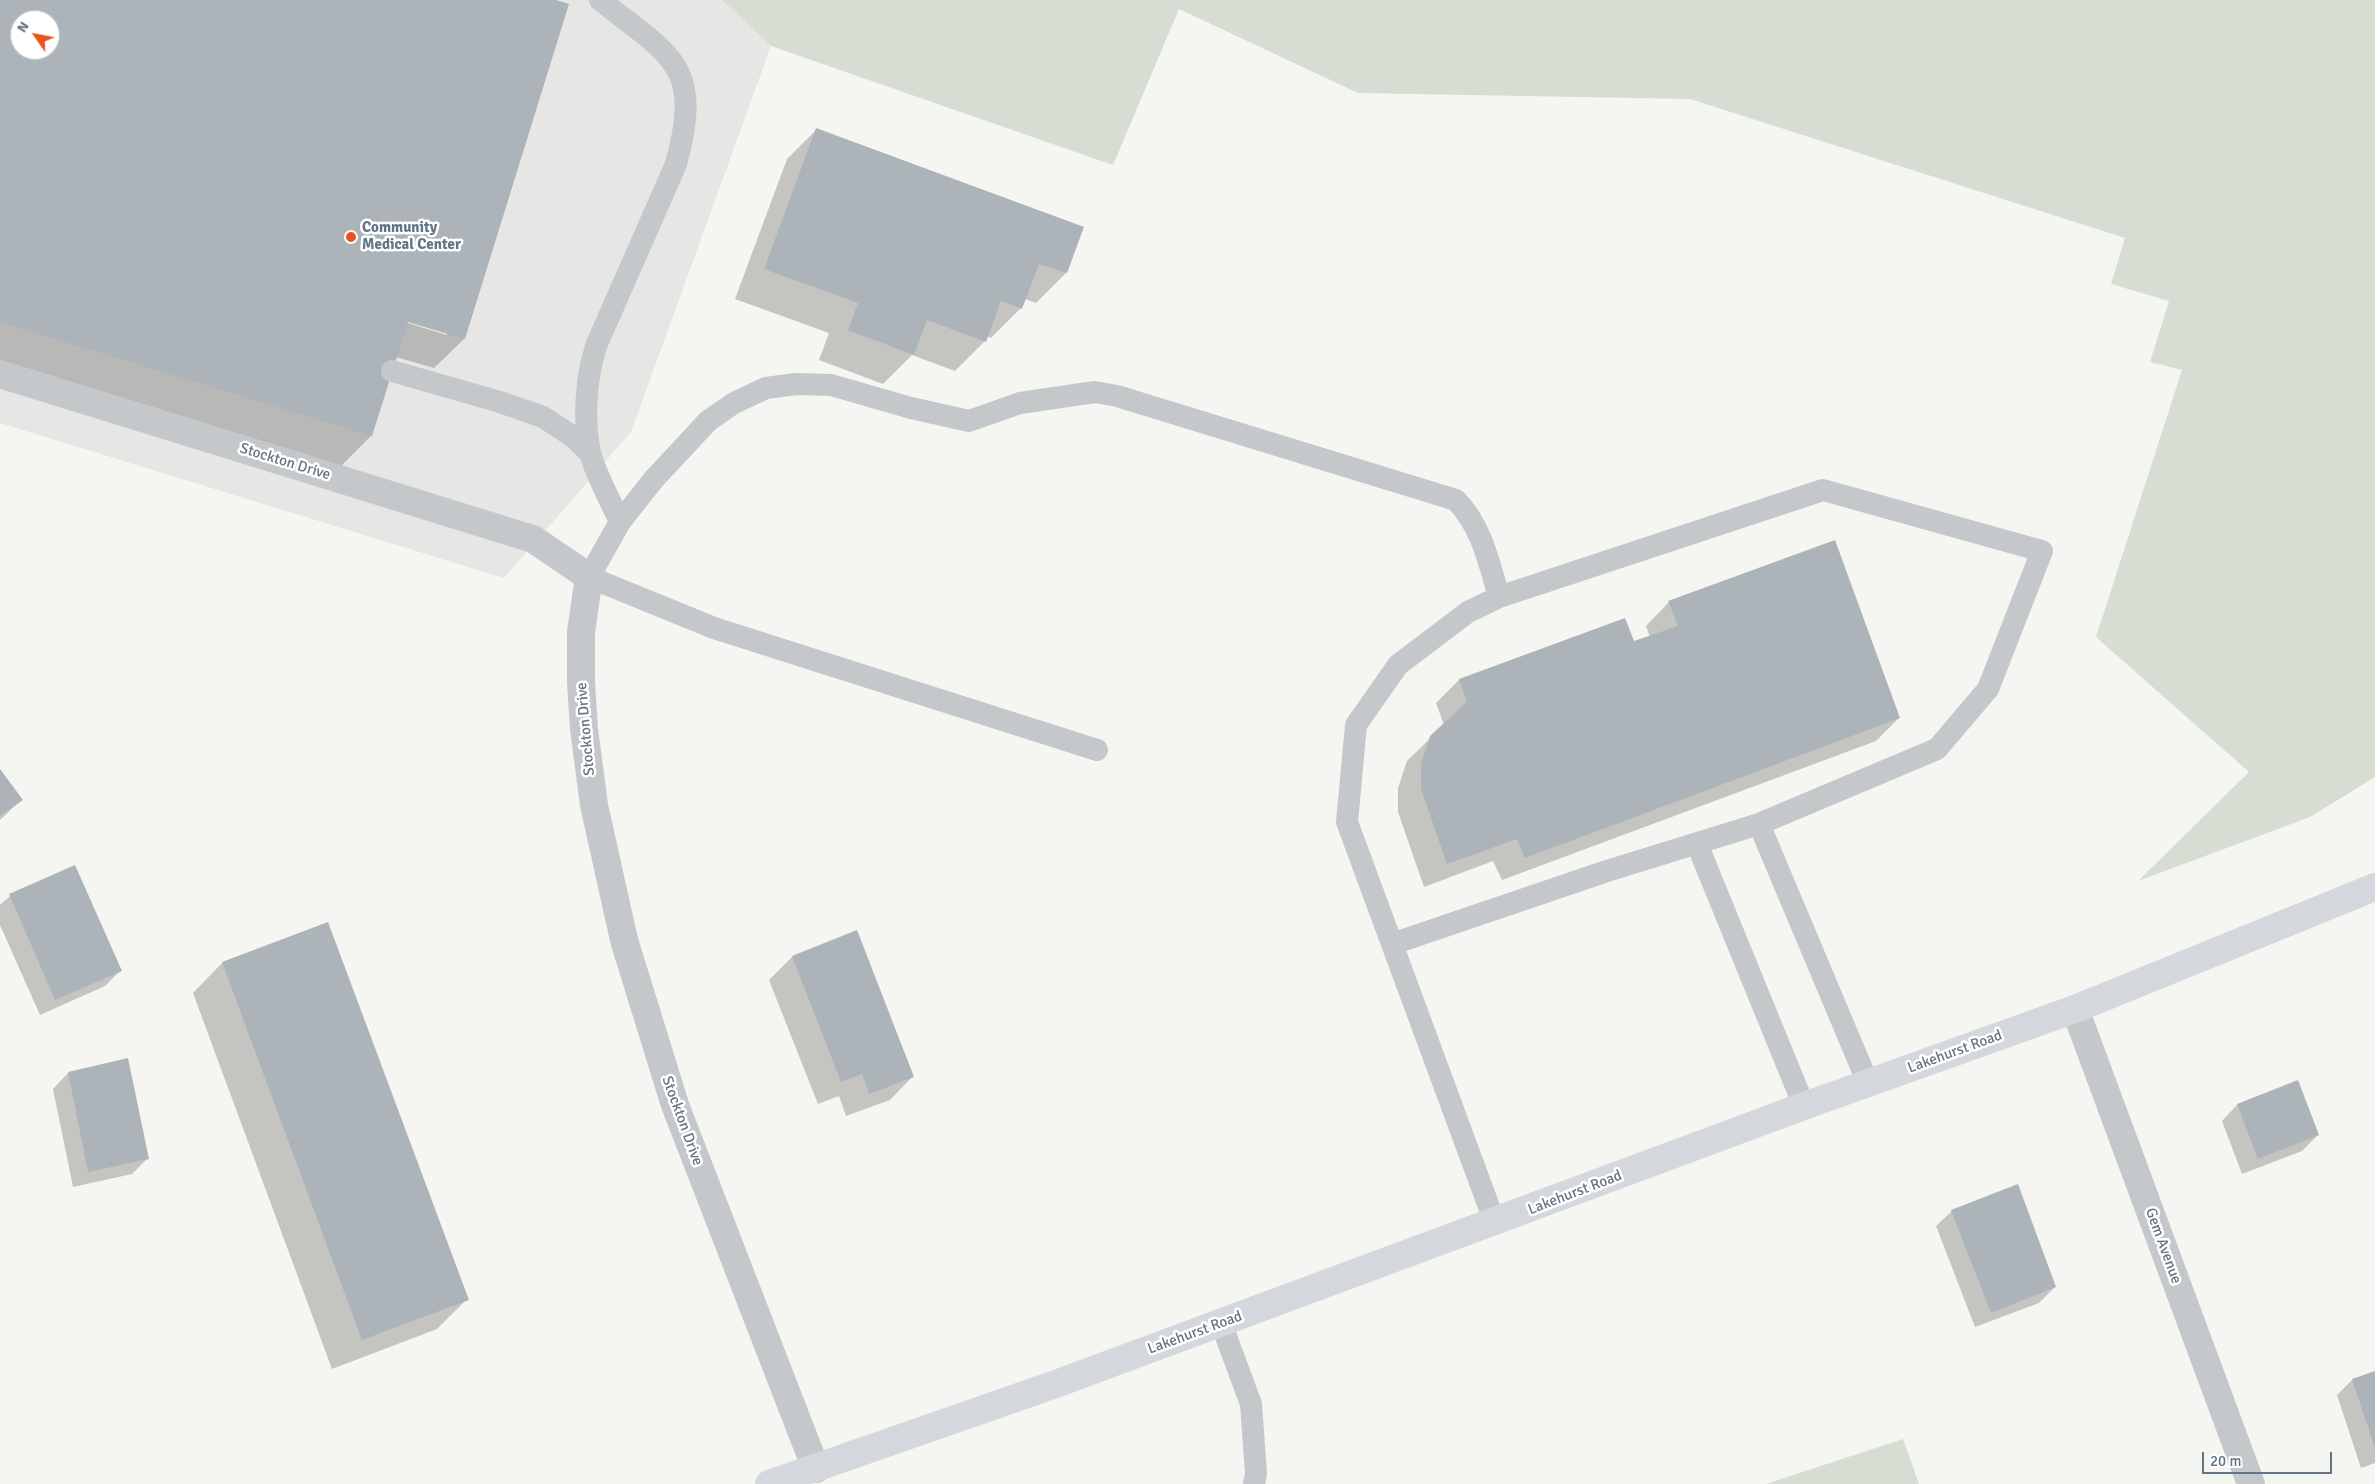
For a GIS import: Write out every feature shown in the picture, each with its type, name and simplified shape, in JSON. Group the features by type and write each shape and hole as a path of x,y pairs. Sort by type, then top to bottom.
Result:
{"main road":[{"name":"Lakehurst Road","path":"769,1484 816,1469 1221,1323 1495,1223 1804,1106 2076,1009 2375,886"}],"street":[{"name":"Stockton Drive","path":"0,374 533,539 589,577 581,632 581,682 584,729 594,805 624,940 675,1105 816,1469"},
{"name":"Gem Avenue","path":"2076,1009 2251,1484"}],"lane":[{"path":"600,0 667,53 682,78 687,102 684,135 676,164 596,346 588,371 590,453 620,522"},
{"path":"392,371 500,402 543,417 572,436 590,453"},
{"path":"1097,750 714,628 589,577 620,522 654,480 708,420 734,402 766,388 796,384 831,386 911,408 969,421 1020,403 1095,392 1117,396 1456,500 1469,514 1478,530 1499,597"},
{"path":"1392,944 1607,871 1759,824 1937,749 1988,689 2042,551 1823,490 1499,597 1468,612 1398,665 1356,725 1347,822 1392,944 1495,1223"},
{"path":"1759,824 1868,1083"},
{"path":"1697,844 1804,1106"},
{"path":"1221,1323 1251,1404 1256,1474 1254,1484"}],"shaded area":[{"name":"Community Medical Center","path":"0,0 722,0 771,46 631,432 504,578 0,423"},
{"path":"722,0 2375,0 2375,777 2310,817 2138,881 2249,772 2096,637 2182,370 2150,362 2169,301 2111,284 2125,238 1690,99 1358,93 1179,9 1113,165 771,46"},
{"path":"1903,1439 1919,1484 1766,1484"}],"building":[{"path":"0,0 556,0 569,4 465,339 408,322 372,436 0,322"},
{"path":"816,128 1084,227 1067,273 1039,264 1022,309 1001,301 986,342 927,320 914,355 848,330 858,303 764,269"},
{"path":"1835,540 1900,718 1525,858 1517,839 1447,864 1421,789 1421,764 1430,736 1467,702 1459,679 1625,618 1634,641 1678,626 1668,601"},
{"path":"0,769 23,800 0,816"},
{"path":"75,865 122,971 55,1000 9,894"},
{"path":"328,922 469,1300 362,1340 222,962"},
{"path":"857,930 914,1077 869,1094 862,1074 841,1082 792,956"},
{"path":"128,1058 149,1159 88,1172 68,1072"},
{"path":"2298,1080 2319,1135 2258,1159 2237,1104"},
{"path":"2018,1184 2056,1287 1991,1313 1951,1210"},
{"path":"2375,1371 2375,1448 2352,1379"}],"place":[{"name":"Community Medical Center","path":"351,237"}]}
